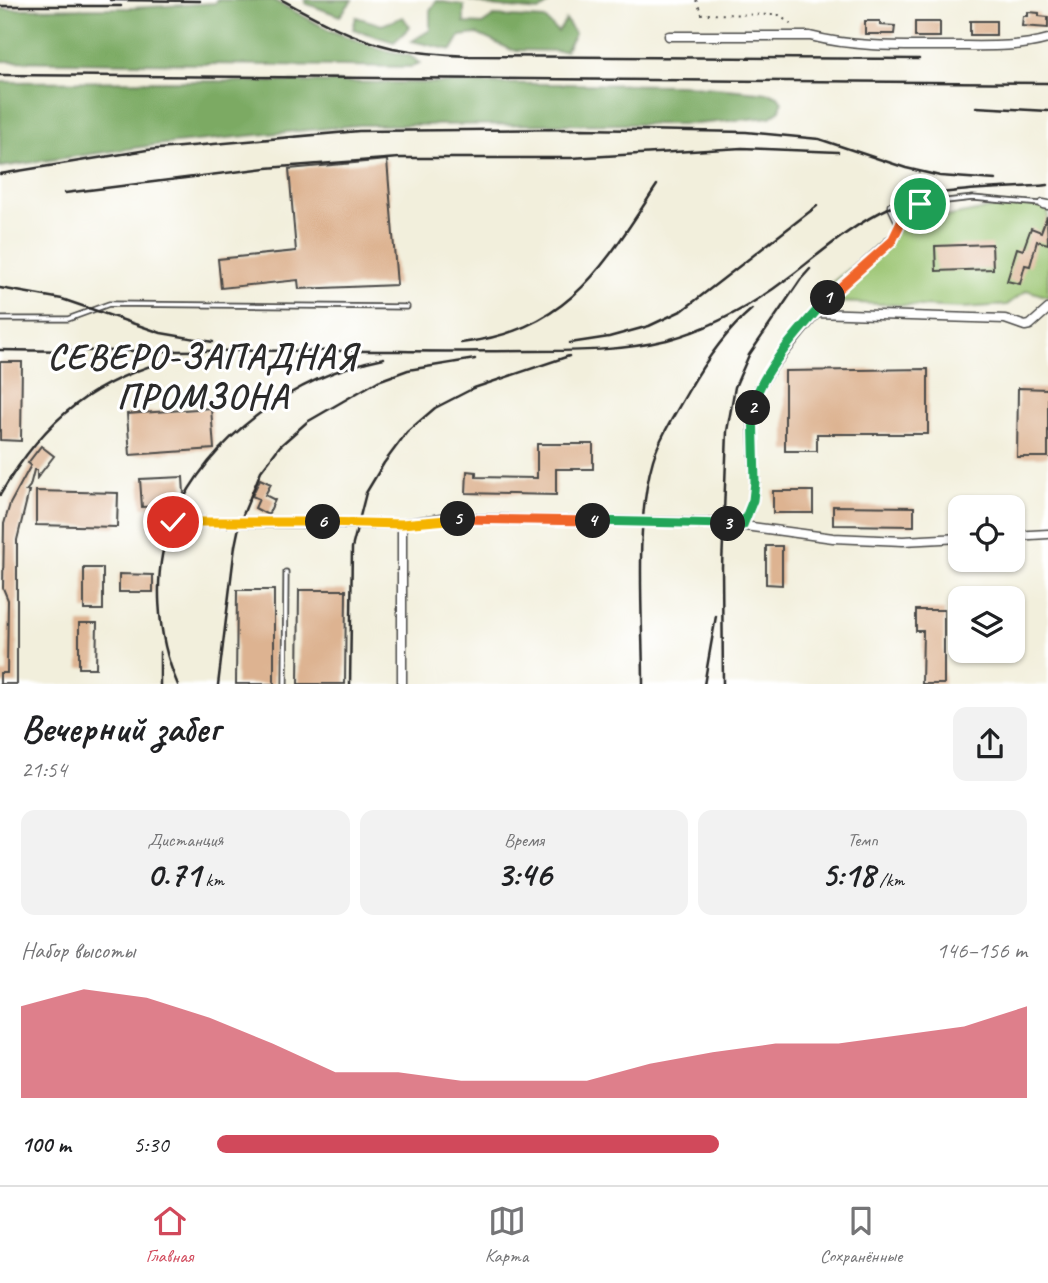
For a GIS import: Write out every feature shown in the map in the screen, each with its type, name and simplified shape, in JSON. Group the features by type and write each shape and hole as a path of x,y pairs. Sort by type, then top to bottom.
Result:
{"street":[{"path":"669,36 810,36 833,42 886,46 1010,46 1048,39"},
{"path":"743,525 753,500 755,482 752,416 758,388 815,313 840,286 897,235 900,223 892,206"},
{"path":"815,313 1005,318 1025,326 1031,325 1048,309"},
{"path":"173,522 402,524 442,518 743,525 833,538 903,541 948,539"},
{"path":"402,524 402,684"},
{"path":"1025,535 1048,534"}],"lane":[{"path":"900,223 912,206 920,204 973,198 1045,204"},
{"path":"0,319 68,319 96,311 109,304 407,307"},
{"path":"285,684 286,572"}],"path":[{"path":"696,0 702,14 779,15 810,36"}],"green space":[{"path":"216,0 273,0 329,30 380,49 410,56 420,63 411,67 0,61 0,9 133,8 215,3"},
{"path":"305,0 352,0 340,16 305,3"},
{"path":"468,0 554,0 539,11 491,6"},
{"path":"436,1 464,5 464,23 482,24 494,16 545,19 558,32 566,20 575,34 565,51 512,50 477,34 460,36 452,50 412,41 430,30 430,10"},
{"path":"356,17 382,25 403,17 410,27 394,42 353,29"},
{"path":"0,82 682,85 770,93 778,96 782,102 780,110 770,117 696,124 359,125 155,145 0,167"},
{"path":"1008,205 1048,206 1048,297 1027,290 1007,305 962,308 837,302 821,292 903,225"}],"building":[{"path":"1028,12 1048,17 1048,28 1022,26 1023,16 1028,16"},
{"path":"865,21 880,21 880,25 895,26 894,34 865,34"},
{"path":"970,21 996,21 996,35 970,35"},
{"path":"915,22 940,22 940,37 915,37"},
{"path":"387,160 397,285 299,289 298,280 221,288 218,259 296,251 289,169"},
{"path":"938,207 940,223 924,225 910,220 913,213 923,217 922,209"},
{"path":"1047,216 1048,244 1037,241 1030,266 1025,265 1020,284 1007,281 1017,248 1023,250 1031,228 1041,232"},
{"path":"992,244 993,269 936,271 935,246"},
{"path":"0,362 22,362 21,441 0,440"},
{"path":"928,369 928,434 817,434 817,451 785,451 785,371"},
{"path":"1018,388 1048,389 1048,457 1017,457"},
{"path":"211,408 214,449 130,455 127,414"},
{"path":"537,444 593,444 593,469 556,469 556,495 466,493 467,471 476,472 476,477 537,478"},
{"path":"41,446 54,456 37,478 37,470 34,470 26,491 29,491 17,540 17,684 0,684 0,673 7,673 8,600 3,588 4,524 10,504 31,465 28,463"},
{"path":"183,477 184,494 177,505 142,507 140,479"},
{"path":"260,479 271,484 265,495 275,500 268,515 255,508 259,499 252,496"},
{"path":"36,491 118,493 117,527 36,525"},
{"path":"773,491 813,491 813,513 773,513"},
{"path":"833,506 914,507 914,526 833,525"},
{"path":"766,546 782,546 782,585 766,584"},
{"path":"84,568 103,568 103,610 84,610"},
{"path":"119,574 153,575 153,592 119,592"},
{"path":"237,590 274,590 274,684 236,684"},
{"path":"299,590 346,590 345,684 298,684"},
{"path":"916,610 944,610 944,684 922,684 923,631 916,631"},
{"path":"79,623 97,623 96,668 79,668"}],"railway":[{"path":"110,0 200,1"},
{"path":"282,0 350,34 393,48 431,54 919,59"},
{"path":"0,6 121,6"},
{"path":"0,75 1048,83"},
{"path":"976,107 1048,111"},
{"path":"0,174 147,150 359,131 582,129 746,132 819,139 906,168 940,176 996,180"},
{"path":"65,193 266,168 399,158 571,158 742,148 838,152"},
{"path":"461,343 498,336 529,324 556,309 579,290 599,268 657,185"},
{"path":"0,350 548,351 633,346 684,335 733,314 778,285 852,229 891,207 948,192 1048,185"},
{"path":"570,343 609,337 649,326 683,310 817,206"},
{"path":"723,684 722,567 727,431 735,387 749,355 810,269"},
{"path":"0,288 62,299 161,333 213,342"},
{"path":"643,684 641,542 647,485 653,460 668,426 701,370 724,338 752,309"},
{"path":"0,495 36,443 76,404 124,376 183,356"},
{"path":"350,684 352,548 366,493 384,463 407,432 435,408 474,388 569,356"},
{"path":"178,684 161,625 159,582 165,541 188,491 208,463 258,414 318,379 384,358"},
{"path":"218,684 240,522 261,471 280,446 307,422 378,381 408,370 475,359"},
{"path":"704,684 716,616"},
{"path":"160,652 160,684"}],"district":[{"name":"СЕВЕРО-ЗАПАДНАЯ ПРОМЗОНА","path":"203,376"}],"route":[{"path":"173,522 402,524 442,518 743,525 753,500 755,482 752,416 758,388 815,313 832,294 892,241 906,212 912,206 920,204"}]}
